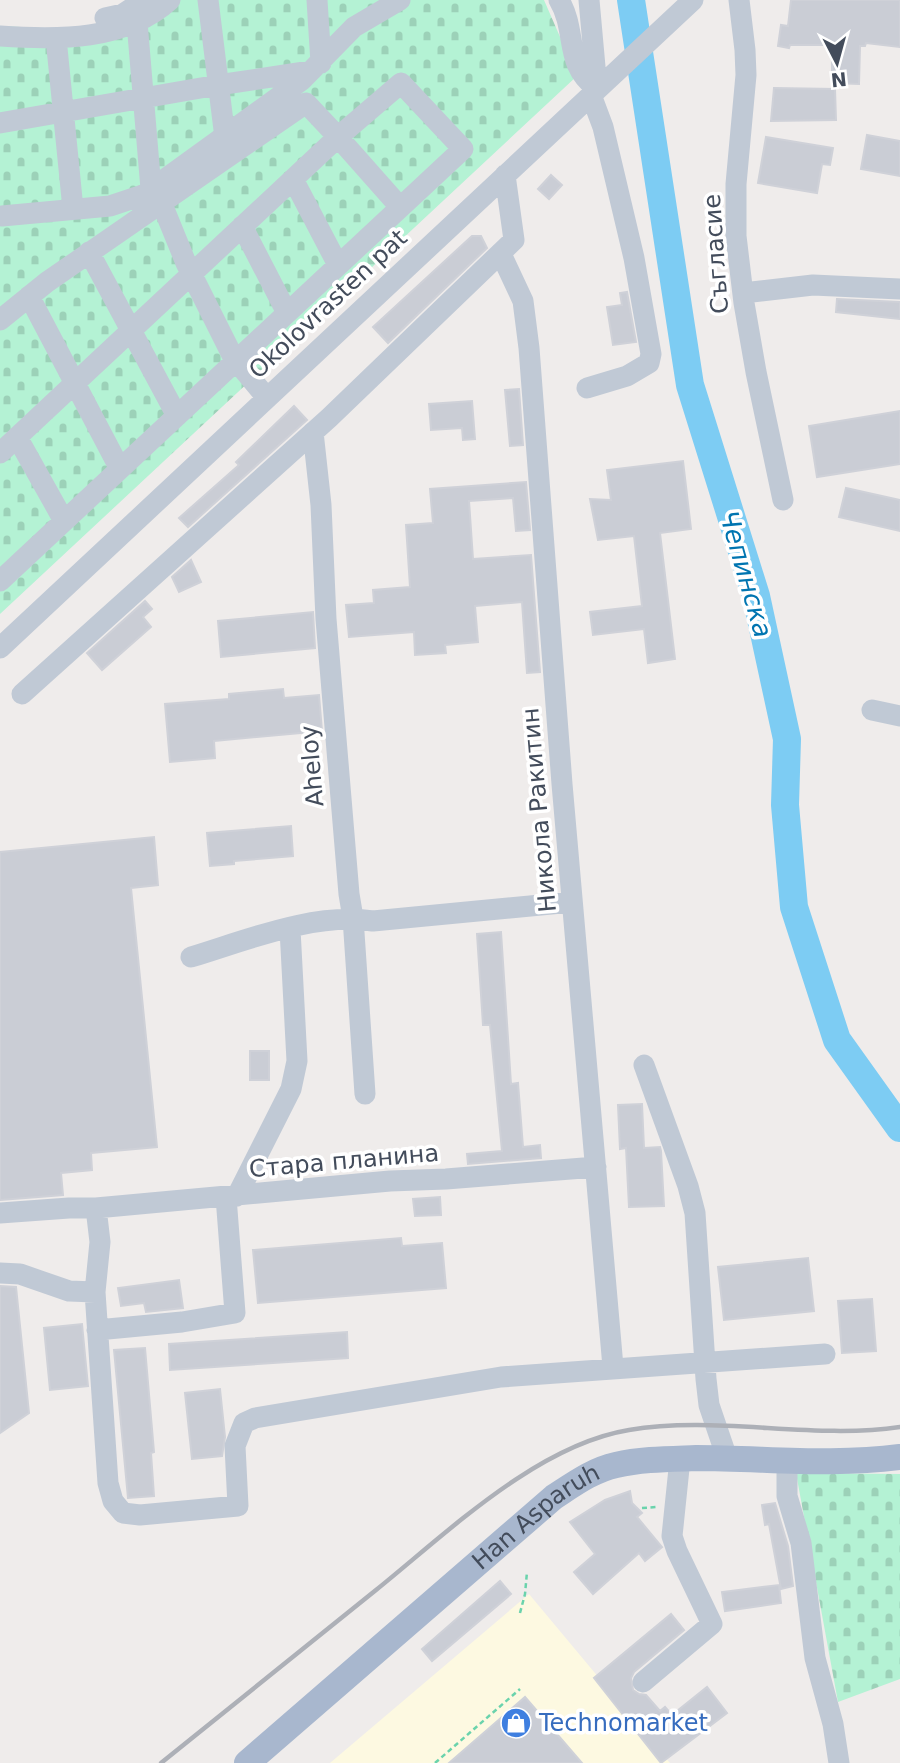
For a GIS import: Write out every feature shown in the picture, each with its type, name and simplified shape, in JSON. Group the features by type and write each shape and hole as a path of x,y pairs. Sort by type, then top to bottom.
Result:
{"main road":[{"name":"Han Asparuh","path":"247,1763 554,1497 587,1476 614,1465 645,1460 727,1458 835,1462 900,1457"}],"street":[{"path":"0,23 48,25 86,22 123,14 144,0"},
{"path":"0,36 56,38 114,31 137,22 162,8 170,0"},
{"path":"208,0 225,138"},
{"path":"317,0 317,67"},
{"path":"0,320 89,253 225,138 317,67 354,27 400,0"},
{"path":"559,0 567,18 577,65 584,80 599,87"},
{"path":"587,388 627,376 649,363 650,342 634,258 603,127 589,0"},
{"name":"Съгласие","path":"739,0 746,75 736,184 736,236 756,372 783,500"},
{"name":"Okolovrasten pat","path":"0,648 686,6"},
{"path":"137,22 155,196 164,209 191,274 236,361 267,398"},
{"path":"56,38 72,209"},
{"path":"0,123 317,67"},
{"path":"0,453 338,137 401,83 463,149 64,521 2,574"},
{"path":"2,216 125,203 155,196 306,103 400,207"},
{"path":"22,694 313,432 501,254 514,240 505,175"},
{"path":"293,179 338,265"},
{"path":"243,226 287,313"},
{"path":"89,253 177,416"},
{"name":"Никола Ракитин","path":"501,254 523,301 529,348 572,902 613,1367"},
{"path":"743,293 813,285 900,289"},
{"path":"29,296 120,469"},
{"name":"Aheloy","path":"313,432 321,505 324,592 348,894 353,918 365,1094"},
{"path":"17,437 64,521"},
{"path":"872,710 900,716"},
{"path":"191,957 328,920 353,918 373,921 572,902"},
{"path":"97,1330 182,1322 235,1313 232,1196 292,1089 298,1061 290,929"},
{"path":"644,1065 688,1186 695,1213 709,1405 727,1458"},
{"name":"Стара планина","path":"0,1213 96,1208 390,1181 596,1167"},
{"path":"96,1208 100,1242 95,1292 108,1483 113,1500 123,1513 140,1515 238,1506 235,1446 244,1423 255,1418 501,1377 825,1354"},
{"path":"0,1273 20,1275 69,1291 95,1292"},
{"path":"643,1682 712,1624 677,1551 673,1535 680,1459"},
{"path":"787,1460 787,1496 801,1543 816,1658 833,1724 839,1763"}],"path":[{"path":"520,1613 527,1572"},
{"path":"435,1763 520,1689"}],"shaded area":[{"path":"529,1594 670,1763 330,1763"}],"green space":[{"path":"165,0 544,0 577,76 0,614 0,26 62,29 101,25"},
{"path":"796,1473 900,1474 900,1679 838,1702"}],"building":[{"path":"791,0 900,0 900,47 866,43 865,46 860,46 859,84 832,83 832,45 790,45 789,48 778,46 781,25 788,26"},
{"path":"774,88 835,89 836,120 771,121"},
{"path":"867,135 900,141 900,176 861,169"},
{"path":"766,137 833,148 830,165 822,164 817,193 758,183"},
{"path":"551,175 562,185 549,199 538,189"},
{"path":"472,236 481,236 487,248 388,343 373,327"},
{"path":"627,292 636,342 613,345 607,307 622,305 620,293"},
{"path":"837,299 900,302 900,319 836,312"},
{"path":"519,389 523,445 510,446 505,390"},
{"path":"472,401 475,439 463,440 462,428 431,430 429,404"},
{"path":"294,406 307,420 188,527 179,518 239,465 236,462"},
{"path":"900,411 900,464 817,477 809,426"},
{"path":"683,461 691,529 660,533 675,659 648,663 644,629 593,635 590,612 642,606 634,536 598,540 590,499 611,500 607,470"},
{"path":"526,482 530,530 516,531 513,498 469,501 473,559 531,555 540,672 527,673 522,602 475,606 478,642 445,645 446,653 415,655 414,632 349,637 346,605 374,603 373,590 410,587 406,525 433,523 430,489"},
{"path":"846,488 900,500 900,531 839,517"},
{"path":"191,560 201,582 179,592 172,577"},
{"path":"145,601 152,609 143,617 151,627 102,670 87,653"},
{"path":"313,612 315,648 221,657 218,621"},
{"path":"283,689 284,698 319,695 322,731 214,741 215,758 170,762 165,704 229,699 229,694"},
{"path":"291,826 293,856 210,866 207,833"},
{"path":"154,837 158,885 131,888 157,1147 91,1153 92,1170 61,1173 63,1195 0,1200 0,852"},
{"path":"501,932 511,1084 518,1083 523,1147 540,1145 541,1158 468,1164 467,1154 502,1151 490,1025 483,1025 477,934"},
{"path":"250,1051 269,1051 269,1080 250,1080"},
{"path":"642,1104 644,1148 660,1147 661,1151 664,1206 629,1207 626,1148 620,1149 618,1105"},
{"path":"440,1197 441,1215 415,1216 413,1199"},
{"path":"401,1238 402,1246 442,1243 446,1288 258,1303 253,1250"},
{"path":"808,1258 814,1311 724,1320 718,1267"},
{"path":"179,1280 183,1308 146,1312 144,1303 121,1306 118,1288"},
{"path":"0,1286 16,1287 29,1413 0,1433"},
{"path":"872,1299 876,1351 842,1353 838,1301"},
{"path":"82,1324 88,1386 50,1390 44,1328"},
{"path":"347,1332 348,1358 170,1370 169,1344"},
{"path":"145,1348 154,1452 151,1453 154,1496 128,1498 114,1350"},
{"path":"220,1389 225,1437 222,1456 192,1459 185,1393"},
{"path":"630,1491 632,1503 642,1513 637,1517 662,1547 645,1561 639,1553 593,1594 574,1572 595,1554 570,1522 605,1500"},
{"path":"775,1503 788,1546 793,1586 781,1589 769,1524 765,1525 762,1505"},
{"path":"500,1581 511,1594 432,1661 422,1649"},
{"path":"779,1585 781,1603 725,1611 722,1592"},
{"path":"671,1614 684,1630 634,1672 631,1678 633,1690 646,1695 660,1711 665,1707 672,1715 707,1687 727,1713 661,1763 594,1678"},
{"path":"525,1697 582,1763 449,1763"}],"waterway":[{"name":"Чепинска","path":"631,0 690,385 756,596 787,739 785,805 794,907 837,1040 900,1128"}],"railway":[{"path":"161,1763 463,1518 528,1472 561,1453 595,1439 629,1430 662,1426 833,1431 900,1427"}],"place":[{"name":"Technomarket","path":"516,1723"}]}
